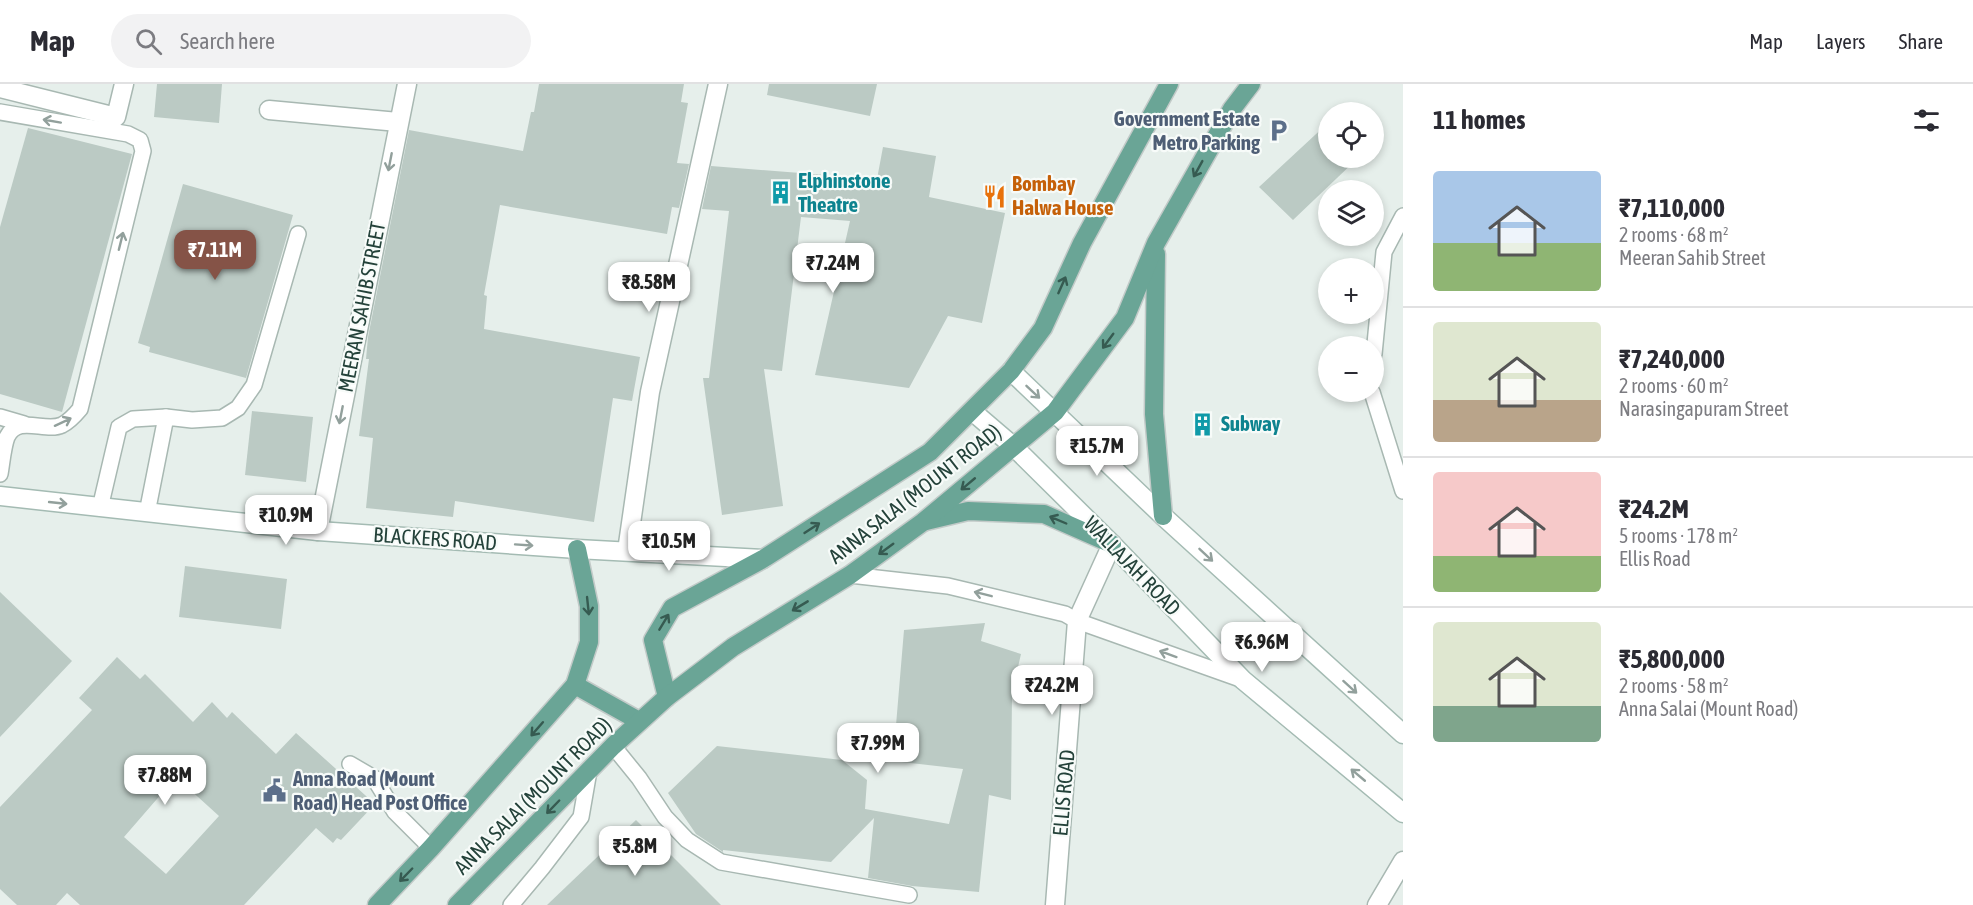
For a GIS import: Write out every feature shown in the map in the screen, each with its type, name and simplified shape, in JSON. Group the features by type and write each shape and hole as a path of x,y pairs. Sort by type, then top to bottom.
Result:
{"main road":[{"path":"0,88 116,117 124,84"},
{"name":"MEERAN SAHIB STREET","path":"318,531 407,84"},
{"path":"627,551 650,392 718,84"},
{"name":"ANNA SALAI (MOUNT ROAD)","path":"667,697 653,640 672,608 763,560 930,452 1011,372 1043,328 1082,243 1169,84"},
{"name":"ANNA SALAI (MOUNT ROAD)","path":"457,905 613,746 667,697 733,646 850,575 922,522 1055,412 1125,318 1156,243 1232,109 1251,84"},
{"path":"269,110 398,123"},
{"path":"1156,243 1154,414 1163,516"},
{"path":"1011,372 1163,516 1403,734"},
{"name":"WALLAJAH ROAD","path":"972,411 1013,446 1112,544 1243,681 1403,813"},
{"name":"BLACKERS ROAD","path":"0,496 318,531 763,560"},
{"path":"922,522 968,511 1044,514 1112,544"},
{"name":"ELLIS ROAD","path":"1055,905 1077,621 1112,544"},
{"path":"577,549 589,606 589,642 575,685 639,721"},
{"name":"ANNA SALAI (MOUNT ROAD)","path":"377,905 432,848 575,685"},
{"path":"1377,905 1403,861"}],"lane":[{"path":"0,112 128,134 140,140 143,151 80,409 73,418 61,426 24,424 0,417"},
{"path":"1376,336 1384,252 1403,216"},
{"path":"100,508 119,427 133,419 222,418 238,408 254,385 298,234"},
{"path":"1375,402 1403,491"},
{"path":"147,513 166,417"},
{"path":"0,474 7,438 13,429 24,424"},
{"path":"850,575 948,586 1065,614 1077,621 1243,681"},
{"path":"613,746 639,778 665,817 687,840 721,862 909,895"},
{"path":"350,764 374,778 395,812 432,848"},
{"path":"511,905 581,817 589,771"}],"building":[{"path":"157,84 222,84 219,123 154,117"},
{"path":"539,84 684,84 681,102 688,103 677,163 689,164 679,208 672,207 667,234 500,205 484,295 487,296 484,329 640,357 632,401 613,398 594,522 455,501 453,517 366,508 373,438 359,436 369,359 366,359 368,337 409,130 523,151"},
{"path":"769,84 877,84 870,116 767,95"},
{"path":"28,128 132,154 62,412 0,394 0,227"},
{"path":"1318,132 1318,168 1348,168 1335,180 1318,180 1318,196 1293,220 1259,187"},
{"path":"883,147 936,156 929,197 1005,213 982,323 948,316 909,388 815,375 850,221 801,217 782,371 764,369 783,506 722,515 703,378 709,378 729,211 702,209 711,166 877,179"},
{"path":"183,184 293,215 246,378 149,352 150,347 138,343"},
{"path":"252,411 313,417 306,482 245,475"},
{"path":"185,566 287,579 281,629 179,617"},
{"path":"0,592 72,661 0,737"},
{"path":"985,623 981,641 1021,654 1012,693 1011,800 989,795 979,892 912,886 868,878 874,818 831,862 723,850 723,852 696,834 668,793 717,746 842,760 867,780 865,809 949,824 963,769 893,761 904,630"},
{"name":"Anna Road (Mount Road) Head Post Office","path":"117,657 140,679 145,674 193,722 212,702 227,718 232,712 276,754 296,733 375,804 341,840 337,838 333,843 316,828 244,905 80,905 67,893 56,905 17,905 0,889 0,807 92,710 79,698","holes":["176,777 219,816 166,874 124,837"]},
{"path":"636,820 721,905 547,905"}],"place":[{"name":"Government Estate Metro Parking","path":"1278,131"},
{"name":"Elphinstone Theatre","path":"780,193"},
{"name":"Bombay Halwa House","path":"994,196"},
{"name":"Subway","path":"1203,424"},
{"name":"Anna Road (Mount Road) Head Post Office","path":"275,791"}]}
